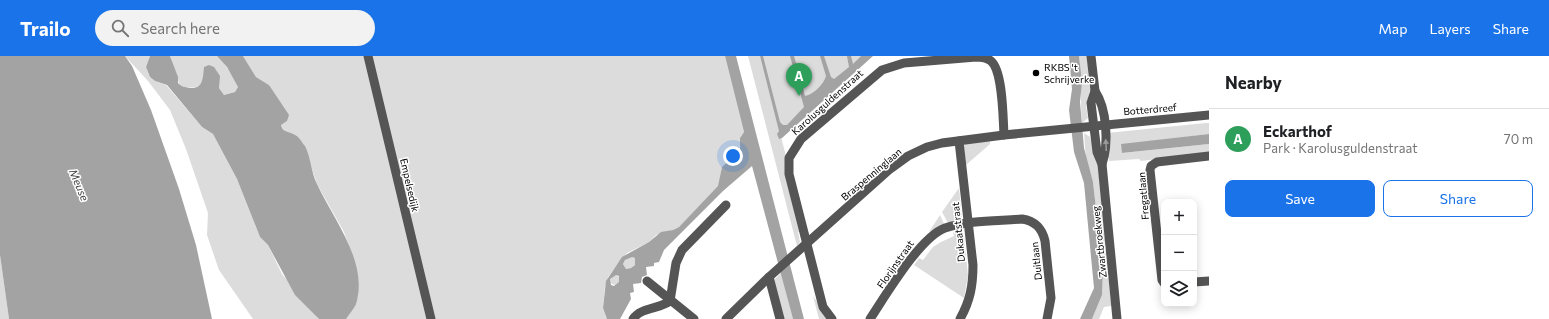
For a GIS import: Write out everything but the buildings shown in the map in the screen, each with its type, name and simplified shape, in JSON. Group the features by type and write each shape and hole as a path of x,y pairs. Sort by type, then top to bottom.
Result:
{"street":[{"name":"Empelsedijk","path":"368,56 431,319"},
{"name":"Zwartbroekweg","path":"1091,56 1095,92 1091,102 1089,127 1096,152 1102,164 1117,319"},
{"name":"Karolusguldenstraat","path":"832,319 823,307 806,245 788,165 789,158 800,139 871,78 894,65 976,57 993,58 998,72 1004,135"},
{"name":"Zwartbroekweg","path":"1095,92 1102,101 1107,150 1102,164"},
{"name":"Botterdreef","path":"1089,127 1209,115"},
{"name":"Braspenninglaan","path":"726,319 772,275 890,169 908,156 926,147 960,141 1004,135 1089,127"},
{"name":"Dukaatstraat","path":"960,141 973,284 969,303 960,319"},
{"name":"Fregatlaan","path":"1161,271 1151,166 1156,162 1209,156"},
{"path":"633,319 644,311 665,305 670,301 676,263 682,250 726,205"},
{"name":"Duitlaan","path":"968,224 1022,219 1030,220 1040,228 1046,241 1051,298 1047,319"},
{"name":"Florijnstraat","path":"870,319 926,240 946,228 968,224"},
{"path":"772,275 780,319"},
{"path":"647,281 694,319"},
{"path":"1197,282 1209,281"}],"shaded area":[{"path":"125,56 150,56 146,67 150,77 155,81 166,85 202,127 213,134 237,179 260,237 268,245 282,274 319,319 253,319 219,270 207,235 208,213 186,149 170,110 148,81"},
{"path":"170,56 217,56 229,70 238,87 235,92 224,95 219,88 219,81 204,75 201,83 196,87 189,88 180,86"},
{"path":"243,56 365,56 428,319 346,319 358,295 355,265 344,232 317,184 305,148 298,137 285,132 281,125 287,121 269,85 256,77"},
{"path":"370,56 725,56 744,132 740,138 741,146 722,167 719,186 679,227 656,235 649,242 627,253 619,262 608,277 605,287 603,308 607,319 432,319"},
{"path":"748,56 760,56 786,156 785,174 799,232 800,242 797,246"},
{"path":"761,56 871,56 782,136"},
{"path":"1079,56 1087,56 1090,90 1086,106 1088,118 1082,123 1080,73"},
{"path":"1209,123 1209,134 1121,145 1123,153 1209,144 1209,153 1141,161 1139,159 1109,161 1107,133"},
{"path":"1084,133 1090,137 1098,166 1111,302 1111,306 1104,307 1099,319 1092,319 1102,295 1103,271 1093,182 1086,160"},
{"path":"990,140 990,144 966,165 965,144"},
{"path":"959,188 962,218 948,223 942,212"},
{"path":"940,215 944,224 929,232"},
{"path":"961,231 964,235 968,276 964,298 914,265 919,258 923,260 933,247 954,236 953,232"},
{"path":"0,255 9,319 0,319"},
{"path":"632,256 635,258 635,265 626,269 623,264 625,260"},
{"path":"781,273 793,319 783,319 774,280"},
{"path":"613,275 617,275 619,276 619,284 613,285 610,282 610,278"},
{"path":"813,296 829,319 819,319"}],"water":[{"name":"Meuse","path":"0,56 125,56 132,66 151,110 179,189 196,245 212,319 9,319 0,255"},
{"path":"150,56 170,56 178,77 178,83 182,86 190,88 198,87 202,82 204,67 209,65 214,67 220,76 219,88 224,95 235,92 238,87 227,67 217,56 243,56 256,77 269,85 289,115 287,121 281,125 282,128 298,137 305,146 309,155 313,175 340,226 354,257 358,272 359,288 356,304 346,319 319,319 295,295 268,245 260,237 237,179 213,134 202,127 167,85 155,81 150,77 146,67"},
{"path":"725,56 736,56 804,319 793,319 752,166 723,191 664,250 659,262 654,263 654,266 646,267 647,275 642,277 641,283 633,284 634,292 630,293 631,299 620,319 607,319 603,308 606,281 622,257 649,242 661,232 673,230 679,227 718,186 722,167 740,149 740,138 744,132","holes":["632,257 635,258 635,265 626,269 623,264 625,260","616,275 619,276 619,282 614,286 611,285 610,279"]},
{"path":"760,56 763,56 780,122 783,125 787,125 804,107 790,56 794,56 805,96 815,91 825,79 826,76 820,56 824,56 831,77 834,79 849,67 847,56 851,56 853,64 861,56 873,56 782,138 779,139 777,134 779,131"},
{"path":"1069,56 1079,56 1082,82 1080,102 1084,148 1093,182 1103,271 1102,295 1092,319 1080,319 1094,288 1084,183 1074,152 1069,110 1072,89"},
{"path":"1209,134 1209,144 1122,153 1121,144"}],"place":[{"name":"RKBS 't Schrijverke","path":"1036,73"},
{"name":"Eckarthof","path":"799,96"}]}
